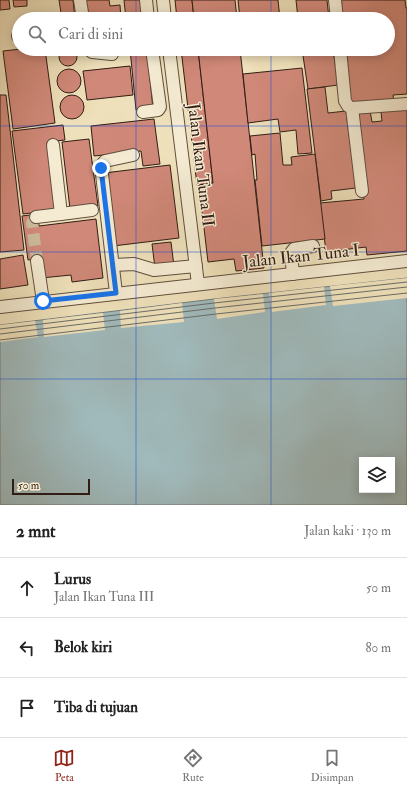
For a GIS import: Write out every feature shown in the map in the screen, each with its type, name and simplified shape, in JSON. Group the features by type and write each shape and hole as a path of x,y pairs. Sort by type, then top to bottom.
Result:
{"lane":[{"path":"80,0 82,12"},
{"path":"146,0 147,12"},
{"path":"163,0 164,12"},
{"path":"335,0 336,12"},
{"path":"143,112 158,110 160,107 153,56"},
{"name":"Jalan Ikan Tuna II","path":"170,56 198,284"},
{"path":"341,56 345,101 348,106 352,108 407,104"},
{"path":"352,108 362,191"},
{"path":"53,145 61,214"},
{"path":"116,293 114,265 101,166 105,161 133,155"},
{"path":"36,217 92,210"},
{"path":"293,274 291,253 294,249 313,246"},
{"name":"Jalan Ikan Tuna I","path":"0,306 407,261"},
{"path":"37,262 43,301"},
{"path":"114,265 134,264 151,270 196,266"}],"water":[{"path":"407,278 407,505 0,505 0,325 214,299"}],"pier":[{"path":"407,278 407,298 333,306 330,286"},
{"path":"324,287 326,305 272,312 269,293"},
{"path":"263,294 265,312 217,319 214,299"},
{"path":"182,303 184,322 121,328 120,311"},
{"path":"103,313 105,330 44,337 43,320"},
{"path":"35,321 38,337 0,342 0,325"}],"building":[{"path":"0,0 9,0 10,9 0,10"},
{"path":"13,0 27,0 27,6 14,7"},
{"path":"59,0 73,0 74,12 61,12"},
{"path":"82,0 109,0 110,6 120,5 120,12 83,12"},
{"path":"124,0 142,0 143,12 125,12"},
{"path":"175,0 192,0 193,12 176,12"},
{"path":"192,0 235,0 236,12 193,12"},
{"path":"238,0 278,0 279,12 239,12"},
{"path":"296,0 327,0 328,12 297,12"},
{"path":"341,0 405,0 407,8 407,94 393,95 394,103 347,103 343,56 395,56 395,12 338,12 338,5 342,4"},
{"path":"12,50 12,56 46,56 55,123 13,129 3,51"},
{"path":"59,56 77,56 77,61 72,66 64,66 59,61"},
{"path":"131,56 148,56 153,109 136,110"},
{"path":"182,56 199,56 213,183 197,185"},
{"path":"199,56 241,56 264,268 236,271 234,259 208,262 199,185 213,183"},
{"path":"303,56 334,56 338,85 308,89"},
{"path":"130,66 133,95 87,100 83,71"},
{"path":"302,68 312,153 298,154 296,130 280,132 278,119 248,123 243,74"},
{"path":"69,69 78,72 81,81 78,90 69,93 60,90 57,81 60,72"},
{"path":"325,87 328,113 346,111 356,188 331,191 332,199 321,201 307,89"},
{"path":"0,95 6,95 24,250 0,252"},
{"path":"72,95 77,96 83,102 83,112 77,118 72,119 67,118 61,112 60,107 61,102 67,96"},
{"path":"407,109 407,251 367,255 366,247 326,252 320,203 364,199 354,112 370,110 372,122 382,121 381,112"},
{"path":"154,119 160,164 143,166 141,151 94,156 91,126"},
{"path":"63,125 65,140 47,142 56,210 23,214 12,131"},
{"path":"280,133 283,165 292,165 291,157 315,154 325,239 262,246 255,180 257,180 255,154 252,155 250,136"},
{"path":"89,139 98,206 70,209 62,142"},
{"path":"170,165 179,238 113,246 104,173"},
{"path":"38,214 39,226 96,219 103,278 72,282 71,275 41,278 39,259 28,260 22,216"},
{"path":"171,242 174,266 155,268 152,244"},
{"path":"23,255 28,285 0,289 0,259"}],"tunnel":[{"path":"36,217 32,223 37,261"}],"route":[{"path":"43,301 116,293 114,265 101,168"}]}
